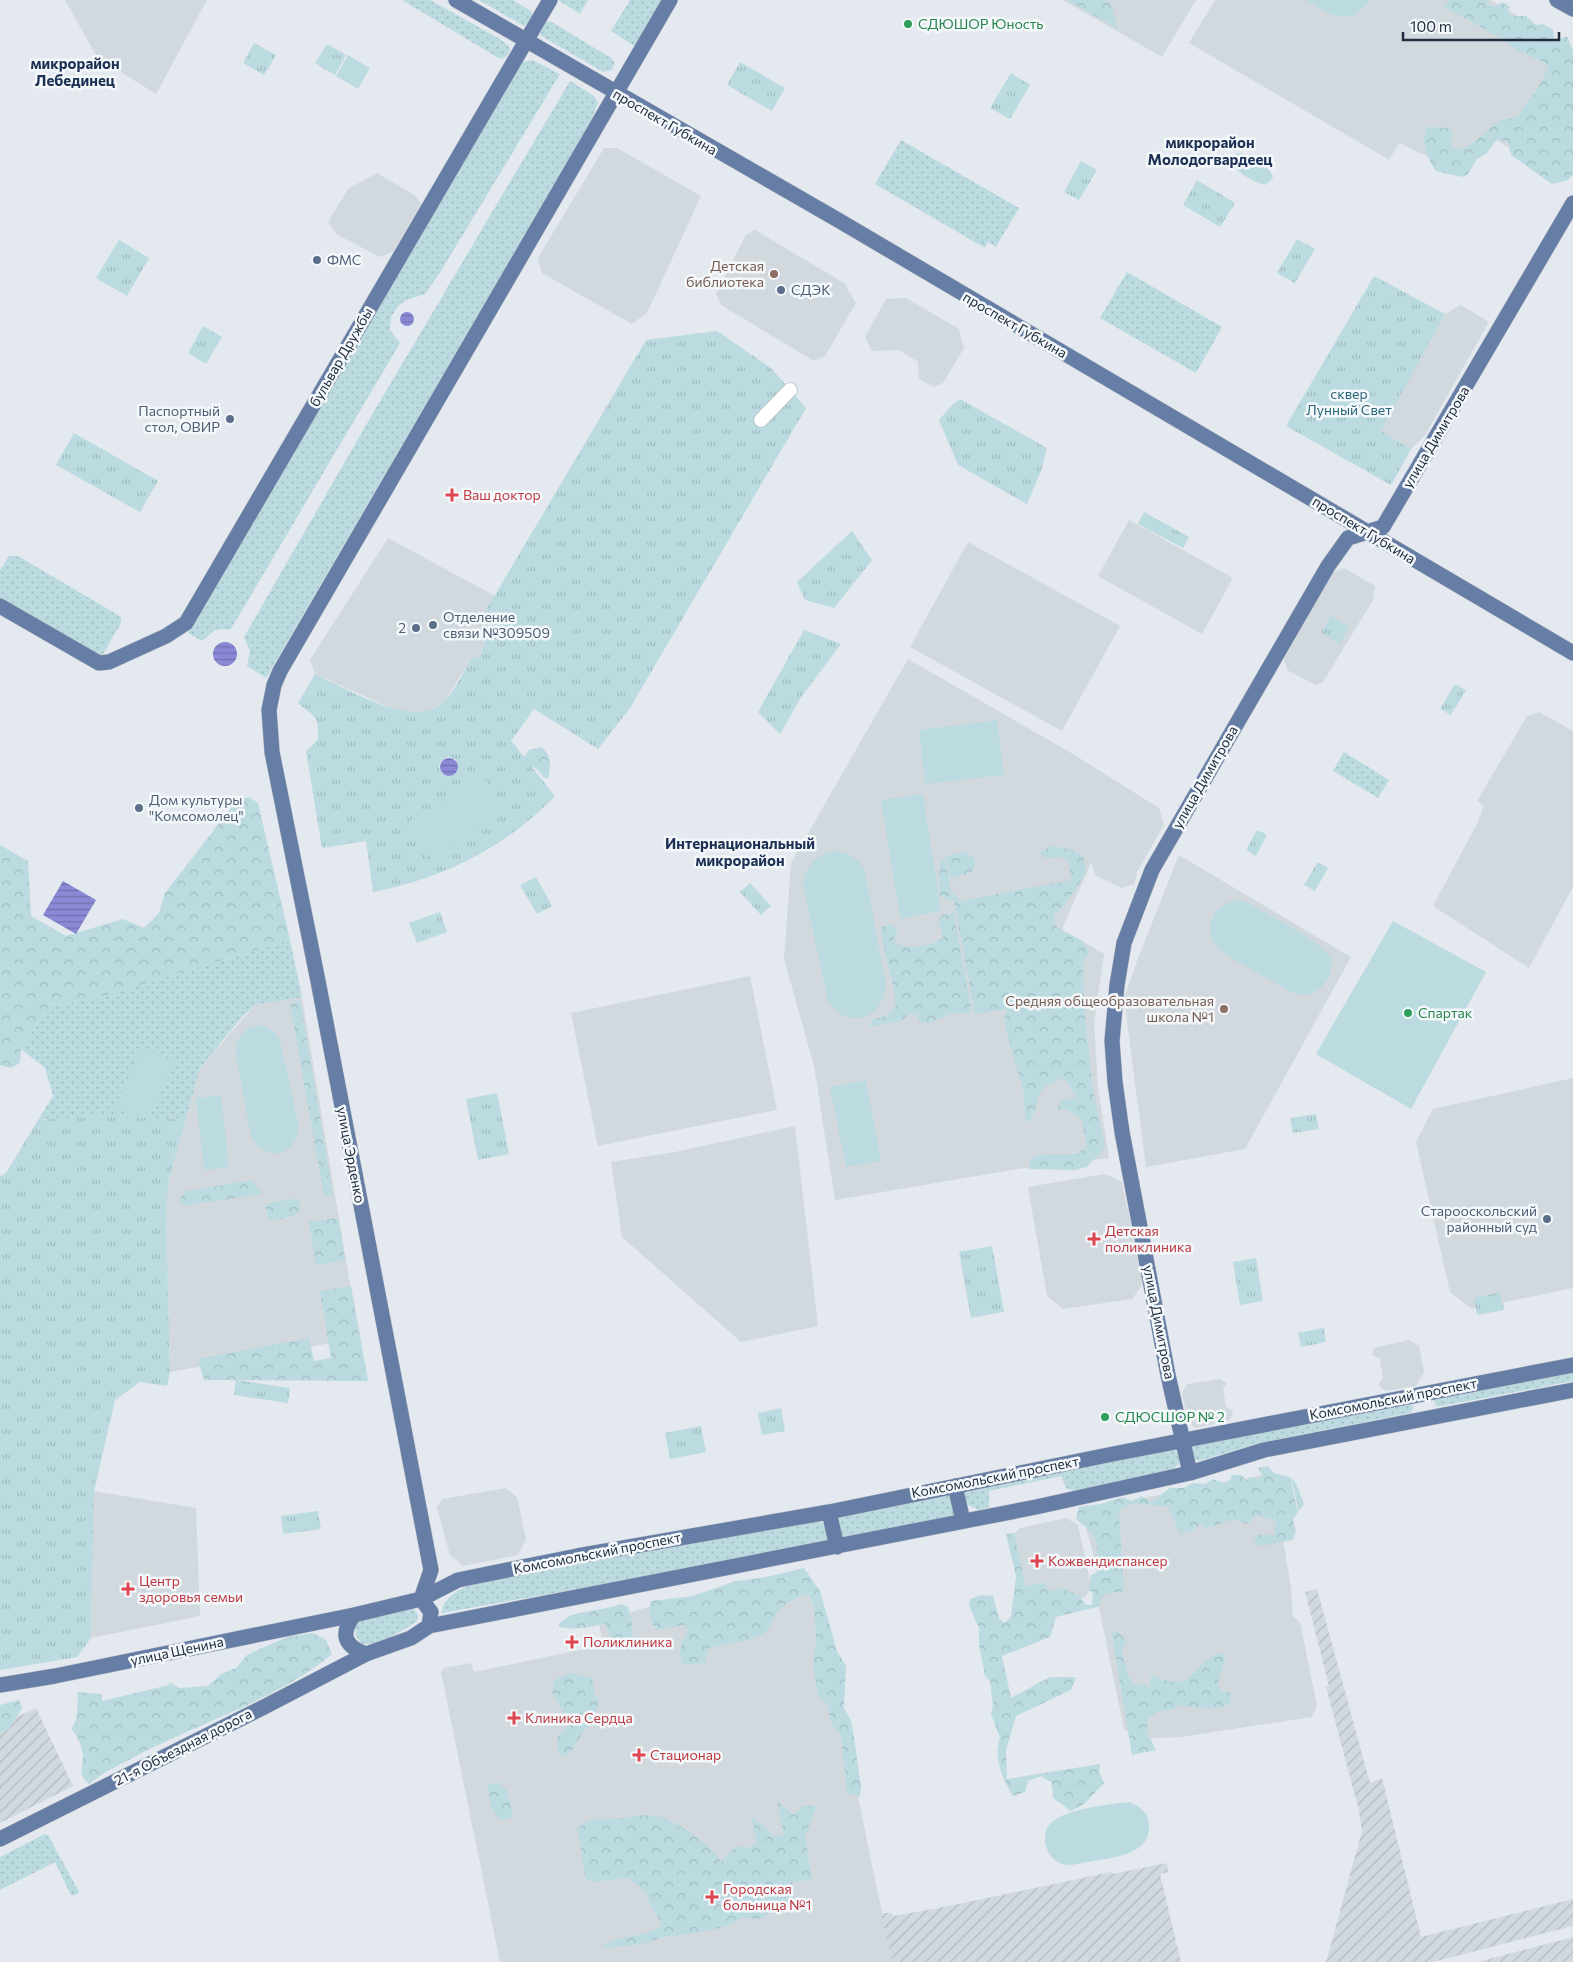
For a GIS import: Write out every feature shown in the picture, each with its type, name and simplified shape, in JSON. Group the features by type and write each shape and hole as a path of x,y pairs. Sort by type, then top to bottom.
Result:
{"main road":[{"name":"проспект Губкина","path":"456,0 838,220 1573,653"},
{"path":"616,93 670,0"},
{"path":"1557,0 1573,9"},
{"name":"бульвар Дружбы","path":"0,606 99,664 109,662 166,636 186,623 547,6"},
{"name":"улица Эрденко","path":"421,1599 431,1570 318,977 272,752 269,710 274,684 280,671 616,93"},
{"name":"улица Димитрова","path":"1190,1473 1182,1441 1122,1132 1115,1082 1112,1022 1124,943 1152,870 1328,566 1348,538 1383,527 1573,203"},
{"name":"Комсомольский проспект","path":"354,1615 421,1599 458,1580 829,1512 1573,1365"},
{"name":"Комсомольский проспект","path":"366,1654 411,1638 429,1626 1036,1508 1190,1473 1264,1450 1573,1390"},
{"path":"1424,1393 1428,1418"},
{"path":"955,1486 963,1521"},
{"path":"829,1512 837,1547"},
{"path":"421,1599 431,1612 429,1626"},
{"path":"332,1671 341,1660 347,1638 347,1625 354,1615"},
{"name":"улица Щенина","path":"0,1685 80,1672 317,1621 354,1615"},
{"path":"317,1621 347,1638 356,1650 366,1654"},
{"name":"21-я Объездная дорога","path":"0,1839 366,1654"}],"street":[{"path":"761,420 790,390"}],"shaded area":[{"path":"65,0 207,0 156,94 97,57"},
{"path":"1063,0 1196,0 1162,57"},
{"path":"1215,0 1491,0 1555,38 1573,57 1563,179 1487,135 1463,173 1399,143 1389,160 1189,43"},
{"path":"604,148 617,148 701,196 647,313 632,324 542,273 538,258"},
{"path":"377,173 416,196 421,204 393,252 380,257 336,234 328,222 348,189"},
{"path":"755,230 844,283 856,303 825,356 814,361 721,305 716,294 746,235"},
{"path":"906,298 959,329 964,348 943,383 934,387 919,379 918,362 899,350 872,351 865,337 886,299"},
{"path":"1461,305 1489,322 1425,435 1411,449 1380,431 1445,314"},
{"path":"407,312 412,314 414,319 412,324 407,326 402,324 400,319 402,314"},
{"path":"1129,520 1233,578 1202,634 1098,576"},
{"path":"388,538 495,596 482,617 490,622 480,657 472,657 445,701 431,711 418,714 400,712 315,674 310,660"},
{"path":"968,542 1120,626 1062,731 910,647"},
{"path":"1344,568 1375,586 1373,600 1323,682 1316,685 1287,670 1284,659 1332,573"},
{"path":"225,642 233,646 237,654 233,662 225,666 217,662 213,654 217,646"},
{"path":"908,659 1073,754 1159,808 1164,825 1138,870 1134,884 1122,888 1096,876 1091,863 1062,929 1104,954 1094,1023 1098,1088 1109,1158 1018,1169 835,1200 814,1066 784,959 791,863"},
{"path":"1539,712 1573,731 1573,887 1529,968 1433,906 1477,824 1484,806 1477,801 1527,716"},
{"path":"449,758 455,761 458,767 455,773 449,776 443,773 440,767 443,761"},
{"name":"Средняя общеобразовательная школа №1","path":"1179,855 1351,957 1245,1149 1146,1167 1125,996"},
{"path":"63,881 96,900 76,934 43,915"},
{"path":"750,976 777,1110 598,1146 571,1013"},
{"path":"302,997 359,1338 170,1372 166,1209 169,1179 200,1068 255,1005"},
{"path":"1573,1078 1573,1288 1472,1309 1450,1292 1416,1142 1433,1109"},
{"path":"795,1126 818,1326 741,1342 622,1237 611,1162 675,1152"},
{"path":"1105,1174 1122,1182 1143,1284 1132,1299 1063,1309 1047,1296 1028,1187"},
{"path":"1409,1340 1419,1346 1424,1372 1416,1386 1385,1391 1378,1384 1383,1378 1380,1359 1372,1355 1374,1348"},
{"path":"1220,1379 1227,1383 1223,1388 1226,1407 1232,1410 1233,1414 1229,1421 1195,1428 1188,1422 1182,1393 1187,1384"},
{"path":"1272,1473 1291,1587 1293,1617 1300,1622 1317,1706 1312,1717 1181,1737 1137,1739 1124,1729 1097,1598 1100,1578 1081,1510"},
{"path":"506,1488 517,1497 526,1539 518,1555 463,1566 450,1555 437,1508 442,1499"},
{"path":"94,1491 196,1508 200,1616 91,1638"},
{"path":"1066,1518 1078,1525 1092,1589 1085,1597 1038,1606 1024,1596 1011,1537 1020,1528"},
{"path":"814,1583 892,1962 500,1962 441,1672 444,1668 471,1663 474,1672 603,1645 599,1624 637,1610 717,1591"},
{"path":"1317,1589 1370,1783 1382,1778 1421,1937 1573,1899 1573,1926 1433,1962 1326,1962 1362,1831 1359,1811 1326,1687 1329,1686 1305,1592"},
{"path":"36,1708 73,1786 0,1823 0,1725"},
{"path":"1167,1863 1168,1872 1160,1874 1181,1962 892,1962 881,1913 890,1913 894,1916 1111,1872 1113,1874"},
{"path":"1573,1937 1573,1962 1478,1962"}],"green space":[{"path":"402,0 430,0 500,39 509,47 509,53 502,59 495,56"},
{"path":"479,0 513,0 531,11 533,18 524,26"},
{"path":"558,0 588,0 580,14"},
{"path":"630,0 662,0 634,46 611,31"},
{"path":"1067,0 1104,0 1111,5 1118,29"},
{"path":"1306,0 1369,0 1355,15 1347,17 1331,14"},
{"path":"1448,0 1487,0 1487,3 1494,7 1502,2 1510,7 1507,11 1512,16 1526,16 1536,25 1543,24 1553,30 1555,41 1567,36 1573,51 1573,174 1568,180 1552,184 1511,155 1508,143 1497,139 1486,154 1477,159 1468,174 1462,177 1436,171 1425,150 1424,139 1427,127 1449,128 1453,135 1450,145 1457,150 1469,146 1499,121 1518,116 1541,83 1549,65 1517,50 1496,35 1444,7"},
{"path":"550,21 611,58 615,63 612,70 603,72 540,35 544,23"},
{"path":"254,43 276,55 264,75 243,63"},
{"path":"327,44 346,55 335,75 315,63"},
{"path":"348,55 370,68 358,89 336,76"},
{"path":"532,60 560,74 441,271 425,294 406,300 398,306 391,317 390,330 400,343 231,629 215,630 202,641 188,633 516,69 523,62"},
{"path":"740,62 785,88 772,111 727,85"},
{"path":"1011,73 1030,85 1010,119 990,108"},
{"path":"570,81 594,96 598,103 590,123 266,678 247,666 250,651 244,637 373,413"},
{"path":"901,140 1019,208 996,247 988,242 985,248 875,184"},
{"path":"1237,153 1247,155 1259,161 1268,169 1273,178 1265,185 1239,172 1231,159"},
{"path":"1081,161 1097,170 1079,200 1064,192"},
{"path":"1197,180 1235,203 1220,227 1183,205"},
{"path":"1297,239 1315,249 1295,283 1277,273"},
{"path":"119,240 149,258 127,296 96,278"},
{"path":"1127,272 1222,327 1196,373 1100,318"},
{"name":"сквер Лунный Свет","path":"1374,276 1445,314 1381,431 1411,449 1391,485 1286,426"},
{"path":"203,326 222,337 206,364 188,353"},
{"path":"717,331 771,368 806,408 630,708 598,749 534,709 511,741 555,796 516,831 472,858 424,879 373,892 366,841 322,848 306,751 318,739 318,725 312,714 298,703 315,674 360,696 396,709 412,712 428,711 445,700 454,689 472,657 480,657 490,623 482,617 646,340","holes":["448,757 455,759 458,766 455,774 450,776 442,774 439,767 441,761"]},
{"path":"960,399 1047,448 1041,471 1027,504 958,465 939,420"},
{"path":"74,433 158,481 140,512 56,465"},
{"path":"1144,512 1189,537 1183,548 1138,524"},
{"path":"852,531 872,560 834,608 805,600 797,582"},
{"path":"9,556 18,556 121,618 121,623 101,656 0,599 0,570"},
{"path":"1331,616 1349,627 1340,644 1321,633"},
{"path":"804,630 841,644 802,696 780,734 758,712"},
{"path":"1455,684 1466,690 1451,715 1440,709"},
{"path":"997,720 1004,775 925,784 919,730"},
{"path":"508,741 515,745 520,754 525,756 529,750 541,747 545,750 550,761 548,778 544,778 533,767 462,766"},
{"path":"1344,752 1389,780 1378,798 1333,771"},
{"path":"485,779 505,814 426,858 407,822"},
{"path":"923,794 941,911 900,919 881,800"},
{"path":"249,797 258,803 290,940 94,999 49,1005 21,1049 20,1063 11,1068 0,1065 0,845 28,861 31,916 66,936 123,919 144,928 159,913 165,893 235,803"},
{"path":"1257,830 1267,835 1256,856 1246,850"},
{"path":"1051,846 1070,849 1083,855 1085,868 1084,875 1077,887 1055,914 1054,924 1063,932 1082,940 1089,952 1083,965 1085,1015 1093,1090 1105,1146 1087,1167 1075,1170 1029,1169 1030,1160 1036,1155 1078,1154 1087,1146 1081,1118 1067,1110 1057,1109 1061,1101 1076,1097 1064,1078 1053,1082 1042,1090 1031,1120 1025,1122 1024,1094 1004,1023 1006,1009 975,1014 952,891 961,901 1072,880 1068,861 1064,857 1044,858 1040,852"},
{"path":"833,851 851,856 864,868 886,985 884,997 879,1006 872,1013 864,1017 846,1016 836,1011 828,1002 803,885 806,872 812,863 826,853"},
{"path":"963,851 973,857 975,866 971,873 950,878 946,857"},
{"path":"945,858 953,902 940,896 939,869 942,860"},
{"path":"1318,862 1328,868 1315,891 1304,885"},
{"path":"536,877 552,906 537,914 520,885"},
{"path":"750,883 771,906 761,915 740,892"},
{"path":"1240,900 1288,926 1325,950 1330,956 1332,963 1329,976 1320,988 1308,995 1294,993 1240,963 1216,945 1210,931 1215,913 1224,905"},
{"path":"440,912 447,932 417,943 409,923"},
{"path":"954,913 972,1013 953,1013 929,1023 920,1023 917,1015 909,1014 901,1021 869,1027 873,1019 887,1016 896,1005 883,947 881,927 891,924 898,930 894,938 896,943 908,947 920,947 943,938 938,920 942,915"},
{"path":"1393,921 1486,972 1411,1109 1316,1054"},
{"path":"290,940 302,997 255,1005 242,1017 200,1068 186,1119 93,1116 38,1120 53,1096 45,1068 21,1049 49,1005 94,999"},
{"path":"300,1000 333,1195 324,1196 290,1004"},
{"path":"263,1025 274,1031 280,1040 298,1122 294,1142 289,1149 274,1153 258,1146 251,1137 236,1056 237,1043 245,1030"},
{"path":"141,1047 175,1061 149,1119 116,1108"},
{"path":"866,1080 881,1161 846,1167 830,1087"},
{"path":"497,1093 509,1154 478,1160 466,1099"},
{"path":"221,1095 229,1167 204,1170 196,1098"},
{"path":"1316,1114 1319,1129 1293,1133 1290,1118"},
{"path":"93,1116 186,1119 169,1179 166,1209 170,1372 167,1386 140,1382 115,1400 94,1491 91,1638 77,1657 0,1670 0,1176 6,1173 38,1120"},
{"path":"252,1180 263,1194 182,1206 180,1201 186,1191"},
{"path":"298,1198 301,1211 290,1217 269,1221 265,1204"},
{"path":"338,1218 345,1260 316,1265 309,1222"},
{"path":"992,1246 1004,1312 971,1318 959,1252"},
{"path":"1256,1258 1263,1301 1240,1305 1233,1262"},
{"path":"351,1286 368,1381 204,1380 198,1359 309,1338 314,1361 331,1358 320,1291"},
{"path":"1500,1292 1504,1310 1477,1315 1474,1298"},
{"path":"1324,1328 1326,1342 1301,1347 1298,1333"},
{"path":"1573,1372 1573,1381 1441,1406 1436,1406 1434,1401 1438,1397"},
{"path":"236,1380 290,1388 288,1403 234,1395"},
{"path":"1410,1404 1413,1407 1409,1413 1259,1443 1198,1461 1193,1459 1191,1448 1198,1444"},
{"path":"781,1408 785,1431 762,1435 758,1413"},
{"path":"701,1426 706,1452 670,1459 665,1433"},
{"path":"1175,1450 1179,1454 1180,1463 1168,1473 1074,1491 1066,1488 1061,1476 989,1491 989,1507 979,1510 968,1505 963,1492"},
{"path":"1268,1466 1274,1473 1290,1477 1298,1512 1293,1520 1296,1531 1293,1540 1260,1546 1253,1540 1258,1535 1274,1535 1276,1525 1273,1520 1257,1515 1248,1524 1234,1519 1207,1528 1201,1524 1192,1531 1180,1534 1168,1507 1135,1503 1119,1510 1124,1591 1106,1594 1100,1600 1101,1606 1056,1617 1050,1637 1002,1656 1011,1698 1050,1677 1076,1677 1071,1690 1016,1716 1006,1750 1007,1779 1100,1764 1099,1772 1104,1783 1084,1804 1071,1811 1053,1798 1052,1783 1041,1776 1028,1781 1025,1792 1013,1796 998,1760 1000,1738 991,1714 993,1705 990,1681 985,1676 979,1644 979,1628 969,1605 970,1599 981,1595 993,1596 999,1619 1005,1623 1011,1616 1016,1576 1006,1534 1014,1533 1026,1587 1043,1582 1051,1591 1063,1588 1080,1596 1085,1605 1092,1605 1093,1594 1089,1588 1091,1575 1098,1572 1092,1565 1094,1555 1098,1556 1097,1548 1092,1534 1076,1519 1079,1507 1101,1504 1122,1497 1132,1501 1142,1496 1151,1503 1170,1488 1183,1488 1193,1483 1205,1484 1213,1479 1223,1483 1230,1480 1232,1475 1242,1475 1246,1481 1252,1477 1258,1479 1263,1477 1258,1468"},
{"path":"1291,1478 1296,1483 1304,1504 1299,1511"},
{"path":"947,1494 953,1497 955,1514 951,1517 861,1536 844,1537 838,1528 838,1517"},
{"path":"318,1511 321,1529 283,1534 281,1516"},
{"path":"814,1519 824,1524 828,1539 826,1544 442,1613 448,1599 455,1592 469,1584"},
{"path":"804,1568 820,1591 837,1651 846,1666 844,1708 851,1721 854,1737 861,1787 860,1797 847,1793 841,1736 832,1725 827,1704 818,1697 813,1662 816,1640 814,1606 809,1594 794,1599 785,1605 774,1617 767,1631 762,1635 708,1649 705,1663 683,1665 680,1651 689,1630 684,1625 656,1630 650,1616 651,1601 693,1596 736,1581 762,1578"},
{"path":"621,1604 628,1607 632,1621 633,1640 628,1645 614,1647 605,1623 582,1628 560,1627 559,1624 564,1619 571,1616"},
{"path":"412,1607 418,1615 417,1621 398,1633 369,1644 362,1644 356,1636 355,1626 359,1621"},
{"path":"1115,1630 1127,1640 1122,1651 1128,1675 1135,1686 1142,1683 1152,1688 1149,1682 1152,1675 1175,1682 1183,1681 1219,1653 1226,1656 1218,1682 1221,1691 1231,1693 1230,1704 1218,1708 1195,1708 1182,1705 1169,1711 1160,1710 1148,1718 1147,1732 1156,1750 1132,1755 1112,1635"},
{"path":"313,1633 326,1640 332,1654 311,1670 264,1697 142,1753 108,1771 89,1784 83,1777 83,1755 79,1741 72,1729 77,1716 78,1692 102,1694 102,1701 169,1685 169,1682 179,1688 208,1686 221,1674 236,1668 247,1655 287,1637"},
{"path":"571,1673 592,1678 595,1694 599,1702 593,1718 570,1753 563,1756 558,1754 557,1737 567,1728 567,1723 562,1709 552,1692 554,1680"},
{"path":"19,1700 22,1708 9,1729 0,1733 0,1705"},
{"path":"498,1782 506,1789 513,1814 510,1818 502,1820 493,1810 488,1789 488,1785"},
{"path":"777,1801 793,1815 804,1806 817,1806 805,1837 812,1880 793,1882 793,1895 797,1908 775,1908 760,1918 743,1917 716,1929 662,1938 640,1944 599,1948 615,1940 647,1933 662,1926 651,1906 647,1893 628,1878 592,1882 586,1879 577,1829 591,1820 657,1816 673,1822 703,1842 721,1862 736,1846 746,1848 757,1844 751,1815 774,1836 784,1835"},
{"path":"1129,1802 1144,1811 1149,1821 1147,1837 1142,1845 1134,1850 1114,1858 1070,1865 1057,1862 1048,1852 1045,1833 1052,1822 1059,1817 1078,1810"},
{"path":"45,1834 48,1835 79,1892 76,1895 71,1895 55,1862 0,1890 0,1857"}],"place":[{"name":"СДЮШОР Юность","path":"908,24"},
{"name":"ФМС","path":"317,260"},
{"name":"Детская библиотека","path":"774,274"},
{"name":"СДЭК","path":"781,290"},
{"name":"Паспортный стол, ОВИР","path":"230,419"},
{"name":"Ваш доктор","path":"452,495"},
{"name":"Отделение связи №309509","path":"433,625"},
{"name":"2","path":"416,628"},
{"name":"Дом культуры \"Комсомолец\"","path":"139,808"},
{"name":"Средняя общеобразовательная школа №1","path":"1224,1009"},
{"name":"Спартак","path":"1408,1013"},
{"name":"Старооскольский районный суд","path":"1547,1219"},
{"name":"Детская поликлиника","path":"1094,1239"},
{"name":"СДЮСШОР № 2","path":"1105,1417"},
{"name":"Кожвендиспансер","path":"1037,1561"},
{"name":"Центр здоровья семьи","path":"128,1589"},
{"name":"Поликлиника","path":"572,1642"},
{"name":"Клиника Сердца","path":"514,1718"},
{"name":"Стационар","path":"639,1755"},
{"name":"Городская больница №1","path":"712,1897"}],"district":[{"name":"микрорайон Лебединец","path":"75,72"},
{"name":"микрорайон Молодогвардеец","path":"1210,152"},
{"name":"Интернациональный микрорайон","path":"740,852"}]}
